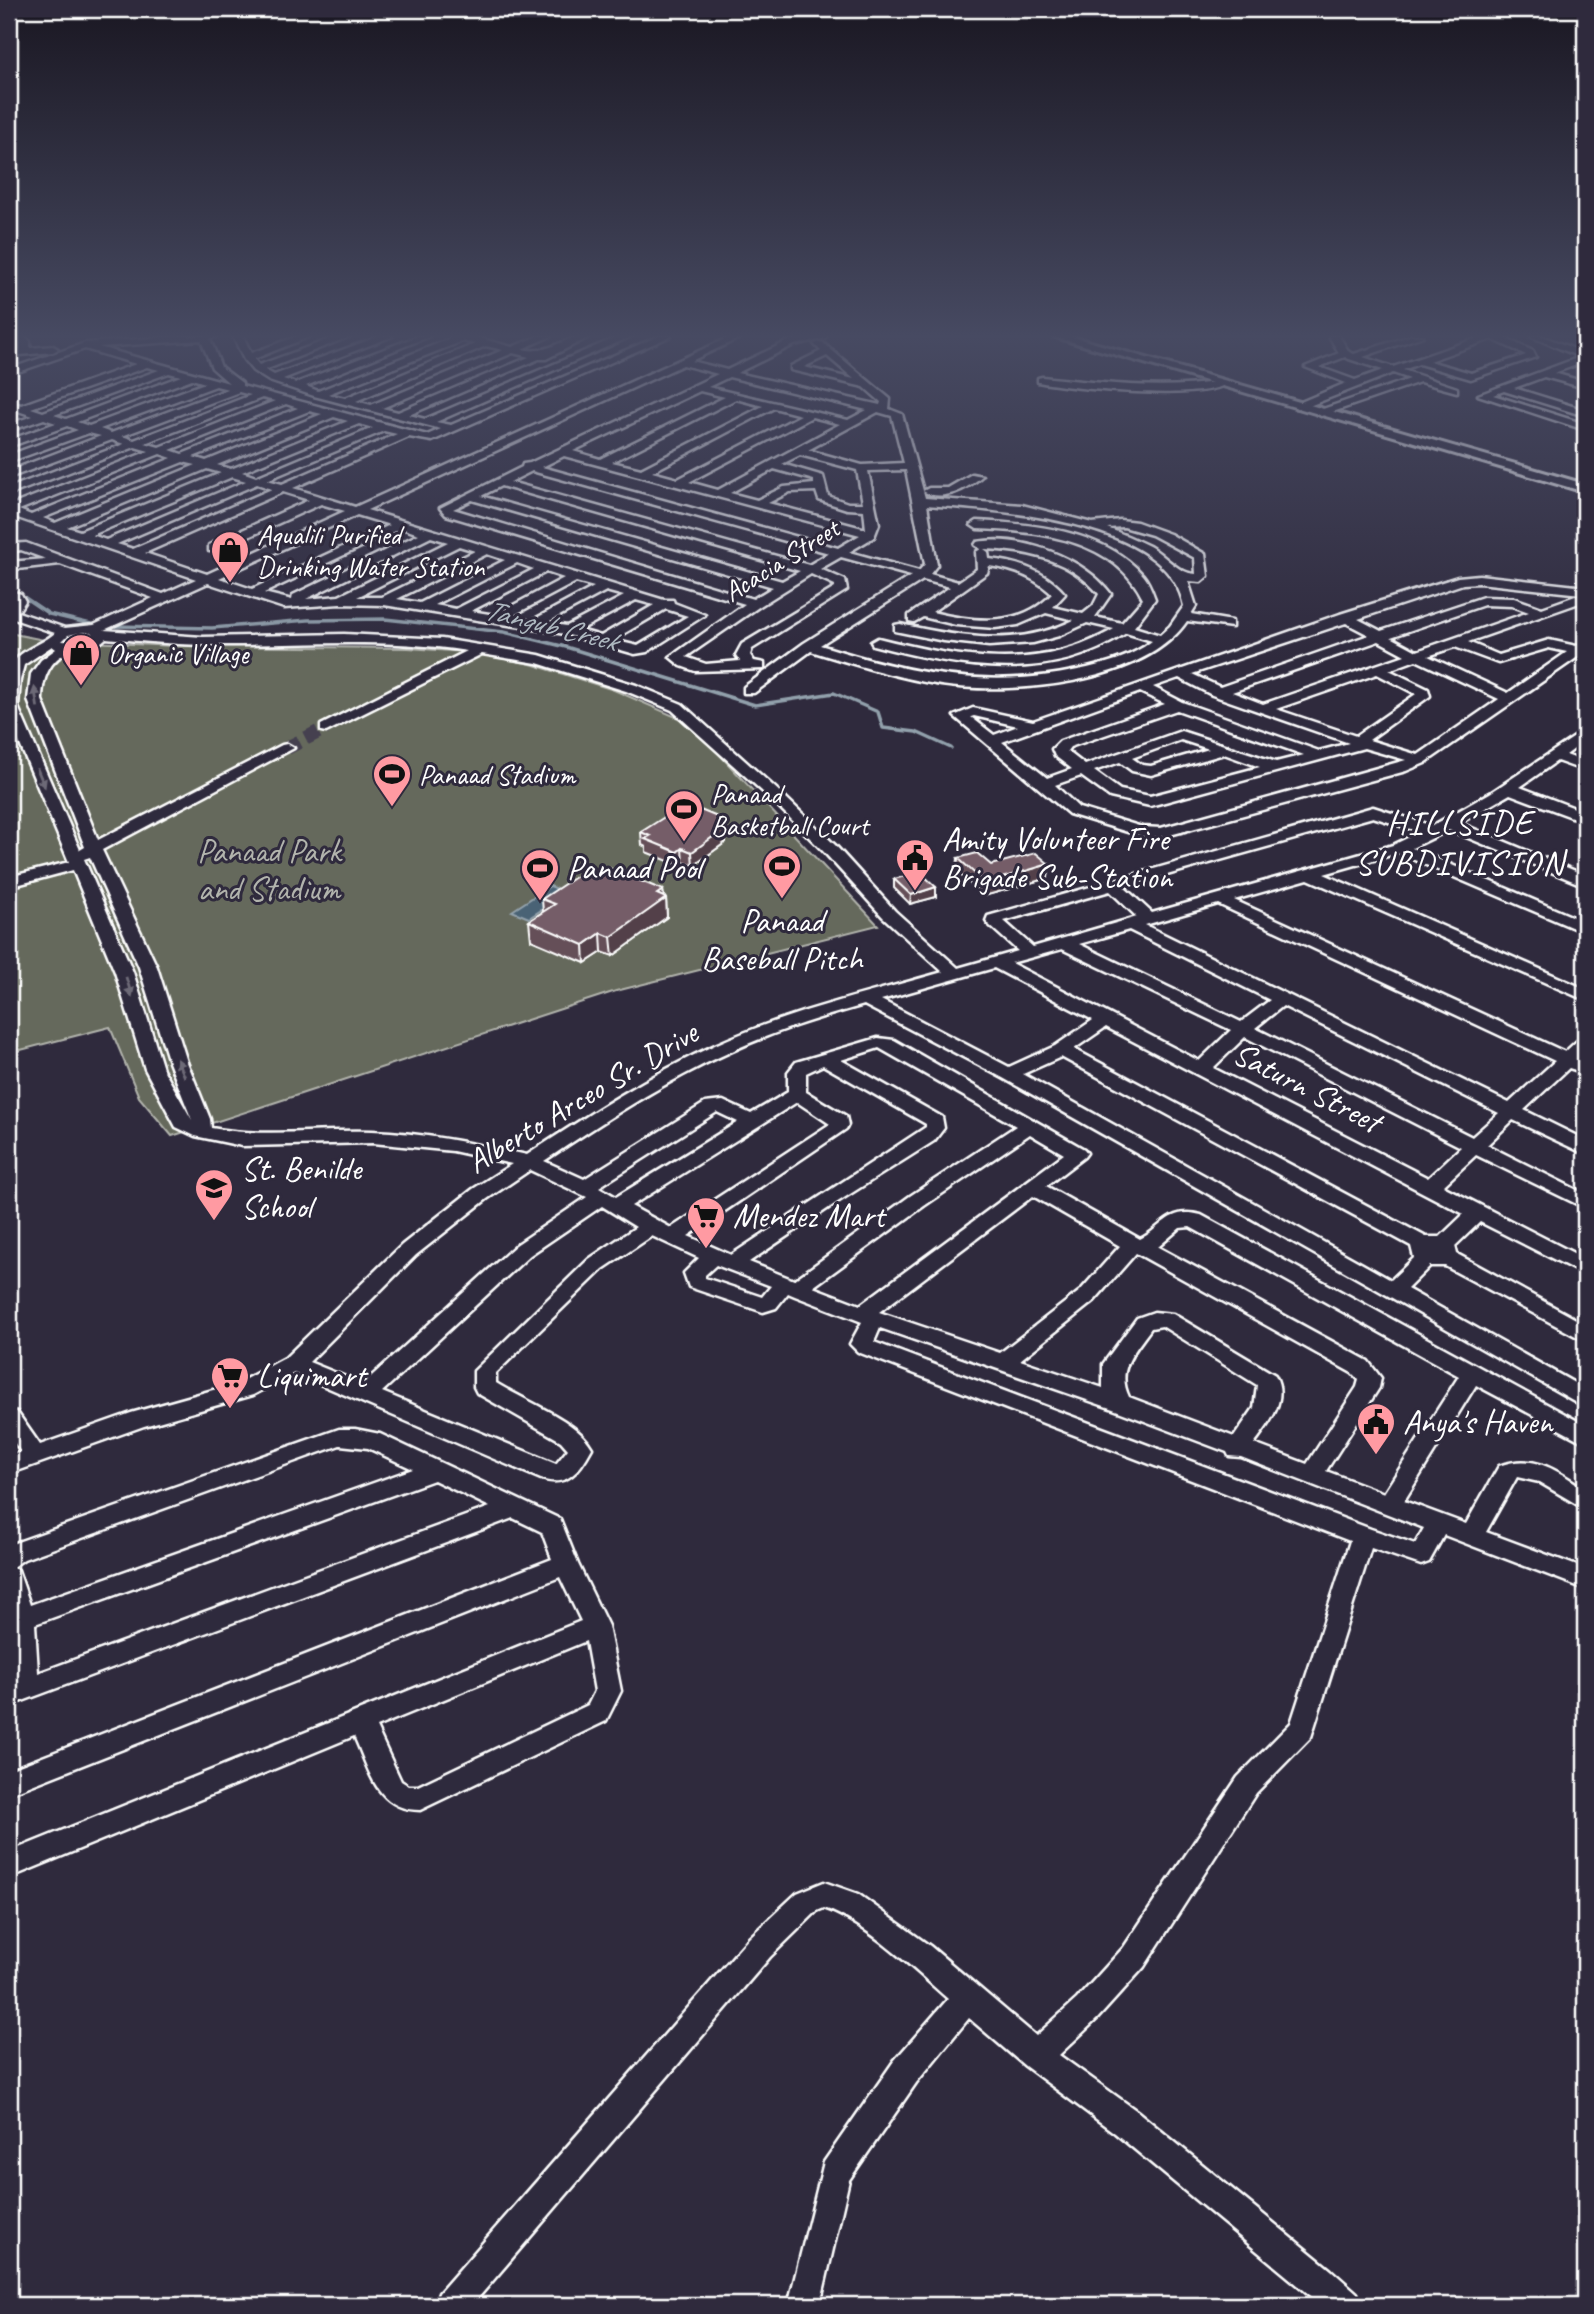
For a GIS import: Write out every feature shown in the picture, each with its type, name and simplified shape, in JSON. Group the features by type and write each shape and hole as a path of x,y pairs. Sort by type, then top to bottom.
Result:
{"main road":[{"path":"1432,444 1585,488"}],"street":[{"path":"9,459 49,444"},
{"path":"9,475 90,444"},
{"path":"9,492 132,444"},
{"path":"9,510 206,580 284,604 340,600 384,601 570,630 639,650 699,615 668,603 138,444"},
{"path":"9,510 174,444"},
{"path":"31,519 217,444"},
{"path":"55,527 259,444"},
{"path":"79,536 300,444"},
{"path":"106,544 343,444"},
{"path":"132,554 384,444"},
{"path":"98,632 163,598 502,444"},
{"path":"580,444 446,508 446,511 755,603"},
{"path":"602,462 638,444"},
{"path":"642,473 698,444"},
{"path":"679,483 754,444"},
{"path":"719,494 811,444"},
{"path":"749,690 809,646 923,574 931,565 905,444"},
{"path":"798,451 862,468 910,466"},
{"path":"563,452 870,534"},
{"path":"513,463 960,586"},
{"path":"772,465 819,478 823,498 832,502 868,507"},
{"name":"Acacia Street","path":"748,663 702,668 682,662 677,657 755,603 870,534 873,524 862,468"},
{"path":"918,495 950,491 976,476"},
{"path":"499,482 812,570 841,583 841,590 747,648 743,655 748,663 777,670"},
{"path":"758,504 788,489 819,487"},
{"path":"809,646 851,659 947,681 991,683 1042,680 1074,676 1129,660 1163,640 1190,606 1188,593 1178,576 1150,552 1093,526 1025,509 969,505 918,495"},
{"path":"470,496 785,586"},
{"path":"212,548 321,499"},
{"path":"851,659 983,570 977,526 969,505"},
{"path":"251,594 403,523"},
{"path":"1093,526 1121,523 1136,525 1186,547 1201,557 1202,576 1197,579 1178,576"},
{"path":"878,642 935,656 986,663 1048,660 1092,645 1125,628 1142,613 1149,598 1146,583 1114,557 1041,529 977,526"},
{"path":"284,604 432,532"},
{"path":"173,536 248,560"},
{"path":"9,541 15,547 63,561 163,598"},
{"path":"340,600 460,541"},
{"path":"900,628 949,639 1000,643 1065,630 1086,619 1102,606 1105,594 1086,572 1044,554 1014,547 981,545"},
{"path":"384,601 488,549"},
{"path":"422,607 518,558"},
{"path":"9,566 63,561"},
{"path":"921,613 951,621 1001,623 1036,614 1059,594 1050,584 1021,568 983,562"},
{"path":"459,612 547,567"},
{"path":"497,619 577,576"},
{"path":"991,741 1180,673 1462,580 1479,579 1585,591"},
{"path":"533,625 607,585"},
{"path":"570,630 637,594"},
{"path":"1263,709 1585,597"},
{"path":"1217,692 1483,601 1514,602 1544,613"},
{"path":"603,640 668,603"},
{"path":"11,609 62,640"},
{"path":"1044,609 1163,640"},
{"path":"1183,617 1227,624"},
{"path":"1345,617 1417,656 1508,698"},
{"path":"98,632 100,638 92,643 62,640 16,656 11,707 124,972 154,1069 183,1123 202,1132 242,1140 373,1136 453,1145 527,1161 602,1197 651,1227 713,1256 868,1316 1121,1403 1237,1450 1390,1504 1585,1579"},
{"path":"98,632 202,641 344,638 483,648 564,665 677,707 778,798 829,848 889,914 955,974"},
{"path":"62,640 40,666 34,681 35,700 94,849 148,967 178,1062 201,1119 202,1132"},
{"path":"1458,643 1497,659 1549,644 1582,649"},
{"path":"326,728 483,648"},
{"path":"1031,725 972,712 961,716 1045,784 1073,811 1141,831 1161,833 1401,768 1420,760 1582,649"},
{"path":"1177,705 1065,744 1059,749 1060,753 1115,794 1150,801 1320,756 1361,742 1423,696 1423,692 1378,669"},
{"path":"1180,673 1217,692 1263,709 1420,760"},
{"path":"1141,687 1177,705 1320,756"},
{"name":"Alberto Arceo Sr. Drive","path":"9,1465 139,1419 245,1389 293,1364 408,1250 480,1194 618,1104 721,1049 796,1019 999,964 1128,923 1399,848 1442,828 1556,756 1585,734"},
{"path":"1045,784 1181,735 1275,767"},
{"path":"9,882 77,861 94,849 287,748"},
{"path":"1122,757 1137,768 1151,771 1226,749"},
{"path":"1556,756 1585,767"},
{"path":"1506,787 1585,817"},
{"path":"1031,954 993,921 994,919 1373,812 1442,828 1585,881"},
{"path":"1399,848 1585,928"},
{"path":"1308,873 1585,995"},
{"path":"1112,885 1149,919"},
{"path":"1219,899 1585,1069"},
{"path":"1128,923 1585,1148"},
{"path":"1063,943 1243,1029 1585,1202"},
{"name":"Saturn Street","path":"999,964 1200,1069 1432,1185 1585,1268"},
{"path":"866,999 1009,1074 1585,1399"},
{"path":"1200,1069 1243,1029 1280,1000"},
{"path":"1009,1074 1061,1050 1107,1019"},
{"path":"797,1094 798,1069 810,1062 827,1060 878,1043 888,1044 1077,1153 868,1316 861,1343 866,1347 1363,1536 1421,1555 1438,1524"},
{"path":"1432,1185 1513,1113 1565,1059 1585,1043"},
{"path":"1061,1050 1585,1333"},
{"path":"734,1263 832,1196 927,1137 935,1128 935,1121 827,1060"},
{"path":"602,1197 751,1122 797,1094"},
{"path":"673,1236 839,1125 839,1120 797,1094"},
{"path":"366,1394 523,1250 602,1197 712,1107 720,1105 729,1108 751,1122"},
{"path":"713,1256 694,1273 695,1282 763,1305 768,1303 1031,1125"},
{"path":"1033,1187 1360,1367 1370,1378 1368,1388 1311,1476"},
{"path":"1393,1291 1478,1212"},
{"path":"1005,1361 1087,1296 1139,1246 1172,1221 1181,1218 1194,1220 1473,1371 1585,1435"},
{"path":"293,1364 549,1473 562,1473 581,1448 569,1435 485,1387 485,1371 596,1264 651,1227"},
{"path":"1121,1403 1113,1387 1114,1364 1144,1323 1154,1319 1166,1319 1268,1381 1271,1391 1269,1402 1237,1450"},
{"path":"1390,1504 1473,1371"},
{"path":"9,1418 36,1456"},
{"path":"9,1559 16,1552 339,1437 372,1440 552,1525 566,1564 596,1626 608,1691 597,1713 420,1798 405,1798 392,1789 361,1723"},
{"path":"1472,1535 1507,1472 1513,1469 1527,1467 1585,1500"},
{"path":"22,1618 434,1471"},
{"path":"9,1577 22,1618 18,1692 513,1508"},
{"path":"1036,2056 1087,2009 1134,1957 1247,1785 1302,1729 1363,1536"},
{"path":"9,1782 566,1564"},
{"path":"9,1865 596,1626"},
{"path":"451,2305 760,1947 807,1902 824,1895 848,1903 920,1956 1036,2056 1126,2122 1320,2281 1345,2305"},
{"path":"804,2305 835,2173 905,2072 968,1997"}],"green space":[{"name":"Panaad Park and Stadium","path":"9,633 44,640 176,646 408,648 467,652 531,664 614,690 690,723 878,925 616,991 172,1136 139,1097 110,1027 9,1053"}],"water":[{"name":"Panaad Pool","path":"550,886 567,893 529,918 512,911"}],"building":[{"path":"693,807 727,821 719,826 725,828 692,852 682,848 677,852 645,839 650,836 641,832 677,809 685,812"},
{"path":"977,853 991,865 1036,853 1049,864 985,883 958,858"},
{"path":"609,868 663,890 657,894 666,898 611,937 601,933 584,945 529,921 555,904 542,899 581,873 594,878"},
{"path":"920,872 936,887 911,895 894,879"}],"waterway":[{"name":"Tangub Creek","path":"9,587 49,614 95,625"},
{"name":"Tangub Creek","path":"114,626 212,628 308,620 385,619 504,632 566,647 755,705 834,693 878,712 883,728 916,732 951,748"}],"tunnel":[{"path":"287,748 326,728"}],"place":[{"name":"Aqualili Purified Drinking Water Station","path":"230,584"},
{"name":"Organic Village","path":"81,687"},
{"name":"Panaad Stadium","path":"392,808"},
{"name":"Panaad Basketball Court","path":"684,843"},
{"name":"Amity Volunteer Fire Brigade Sub-Station","path":"915,892"},
{"name":"Panaad Baseball Pitch","path":"782,900"},
{"name":"Panaad Pool","path":"540,902"},
{"name":"St. Benilde School","path":"214,1222"},
{"name":"Mendez Mart","path":"706,1250"},
{"name":"Liquimart","path":"230,1410"},
{"name":"Anya's Haven","path":"1376,1456"}],"district":[{"name":"HILLSIDE SUBDIVISION","path":"1460,842"}]}
